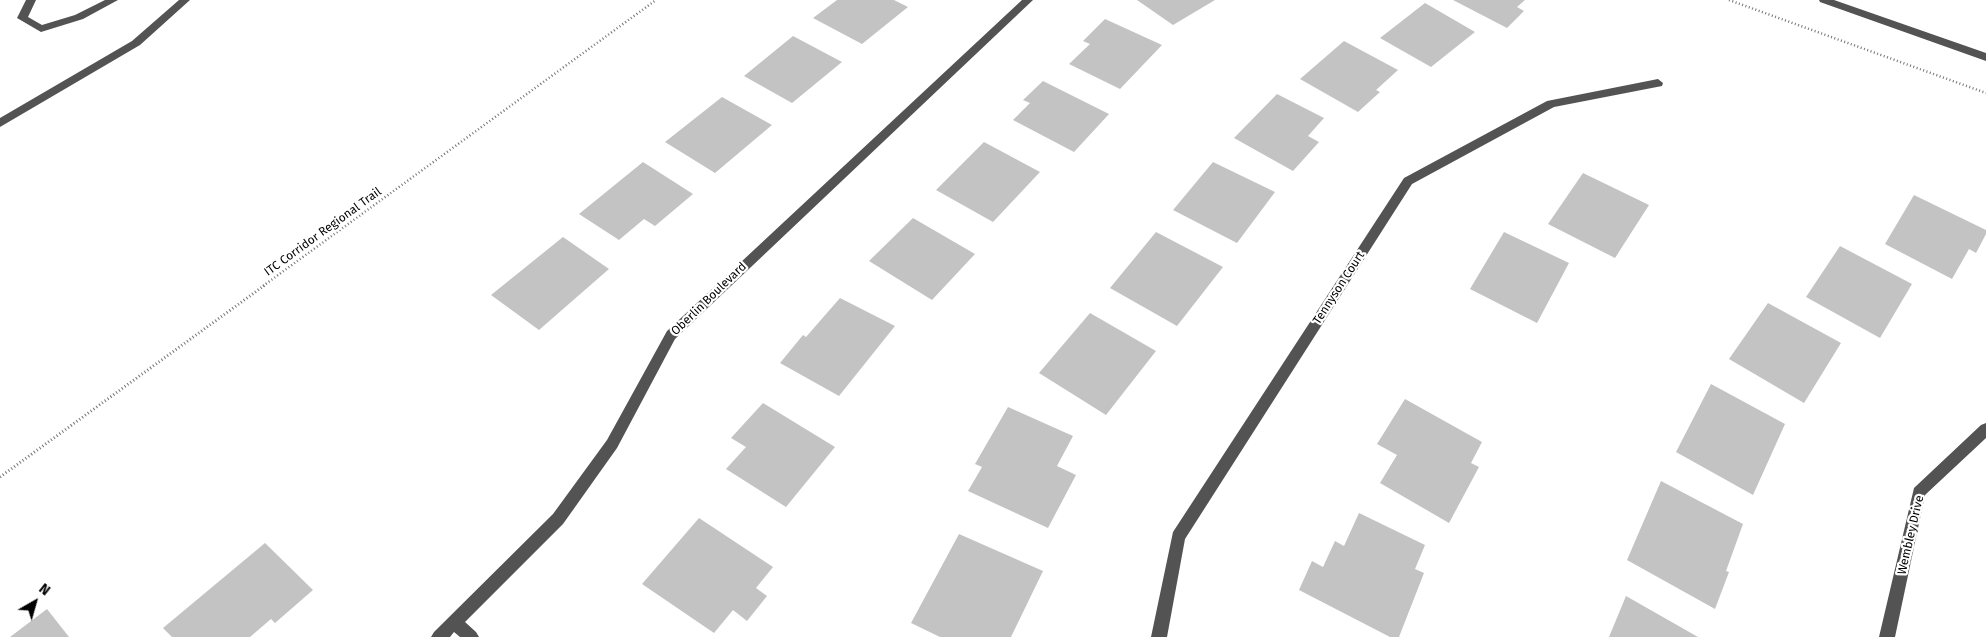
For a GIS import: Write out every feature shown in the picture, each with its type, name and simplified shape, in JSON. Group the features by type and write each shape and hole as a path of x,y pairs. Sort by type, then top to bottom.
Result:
{"street":[{"path":"31,0 22,18 41,29 79,16 114,0"},
{"path":"0,123 136,43 186,0"},
{"name":"Oberlin Boulevard","path":"439,637 558,519 612,444 671,334 1028,0"},
{"path":"1824,0 1986,57"},
{"name":"Tennyson Court","path":"1159,637 1178,537 1408,182 1551,104 1658,83"},
{"name":"Wembley Drive","path":"1887,637 1919,492 1986,430"},
{"path":"454,622 471,637"}],"path":[{"name":"ITC Corridor Regional Trail","path":"0,477 656,0"},
{"path":"1729,0 1986,93"}],"building":[{"path":"837,0 894,0 908,7 862,44 813,18"},
{"path":"1137,0 1215,0 1173,25"},
{"path":"1453,0 1525,0 1517,7 1524,11 1507,28"},
{"path":"1425,3 1475,32 1431,67 1380,38"},
{"path":"1105,19 1162,45 1120,89 1069,64 1090,44 1083,41"},
{"path":"793,36 842,62 792,103 744,76"},
{"path":"1344,41 1398,70 1376,90 1380,92 1358,112 1300,79"},
{"path":"1043,81 1109,114 1074,152 1013,120 1030,103 1023,100"},
{"path":"1277,94 1324,118 1308,136 1319,142 1293,171 1234,138"},
{"path":"722,97 772,125 715,173 665,142"},
{"path":"984,142 1040,172 993,222 936,190"},
{"path":"643,162 693,194 655,226 644,219 619,240 579,214"},
{"path":"1213,162 1275,192 1237,243 1173,210"},
{"path":"1583,173 1649,205 1615,258 1548,224"},
{"path":"1914,195 1986,230 1986,234 1976,253 1969,249 1952,279 1885,244"},
{"path":"913,218 975,254 932,300 869,261"},
{"path":"1156,232 1223,267 1177,326 1110,288"},
{"path":"1504,232 1569,263 1537,323 1470,289"},
{"path":"563,237 609,269 539,330 491,295"},
{"path":"1840,246 1912,284 1880,338 1806,297"},
{"path":"840,298 895,326 839,396 780,363 803,335 806,337"},
{"path":"1768,303 1841,343 1804,403 1729,359"},
{"path":"1090,313 1156,351 1106,415 1039,373"},
{"path":"1711,384 1785,424 1753,495 1676,452"},
{"path":"1405,399 1482,442 1471,463 1479,467 1449,523 1380,483 1397,455 1377,444"},
{"path":"763,403 835,447 786,507 726,469 746,447 731,438"},
{"path":"1008,407 1073,436 1057,466 1076,475 1048,528 968,491 982,467 975,464"},
{"path":"1661,481 1743,524 1726,571 1729,572 1715,609 1627,560"},
{"path":"1359,513 1425,545 1415,569 1424,573 1399,637 1390,637 1299,590 1312,561 1323,567 1335,541 1344,546"},
{"path":"699,518 773,567 756,588 767,596 747,621 733,610 714,633 642,584"},
{"path":"959,534 1043,571 1011,637 940,637 911,623"},
{"path":"265,543 313,590 275,623 271,619 250,637 172,637 163,628"},
{"path":"1626,596 1698,637 1609,637"},
{"path":"47,609 69,637 10,637"}]}
